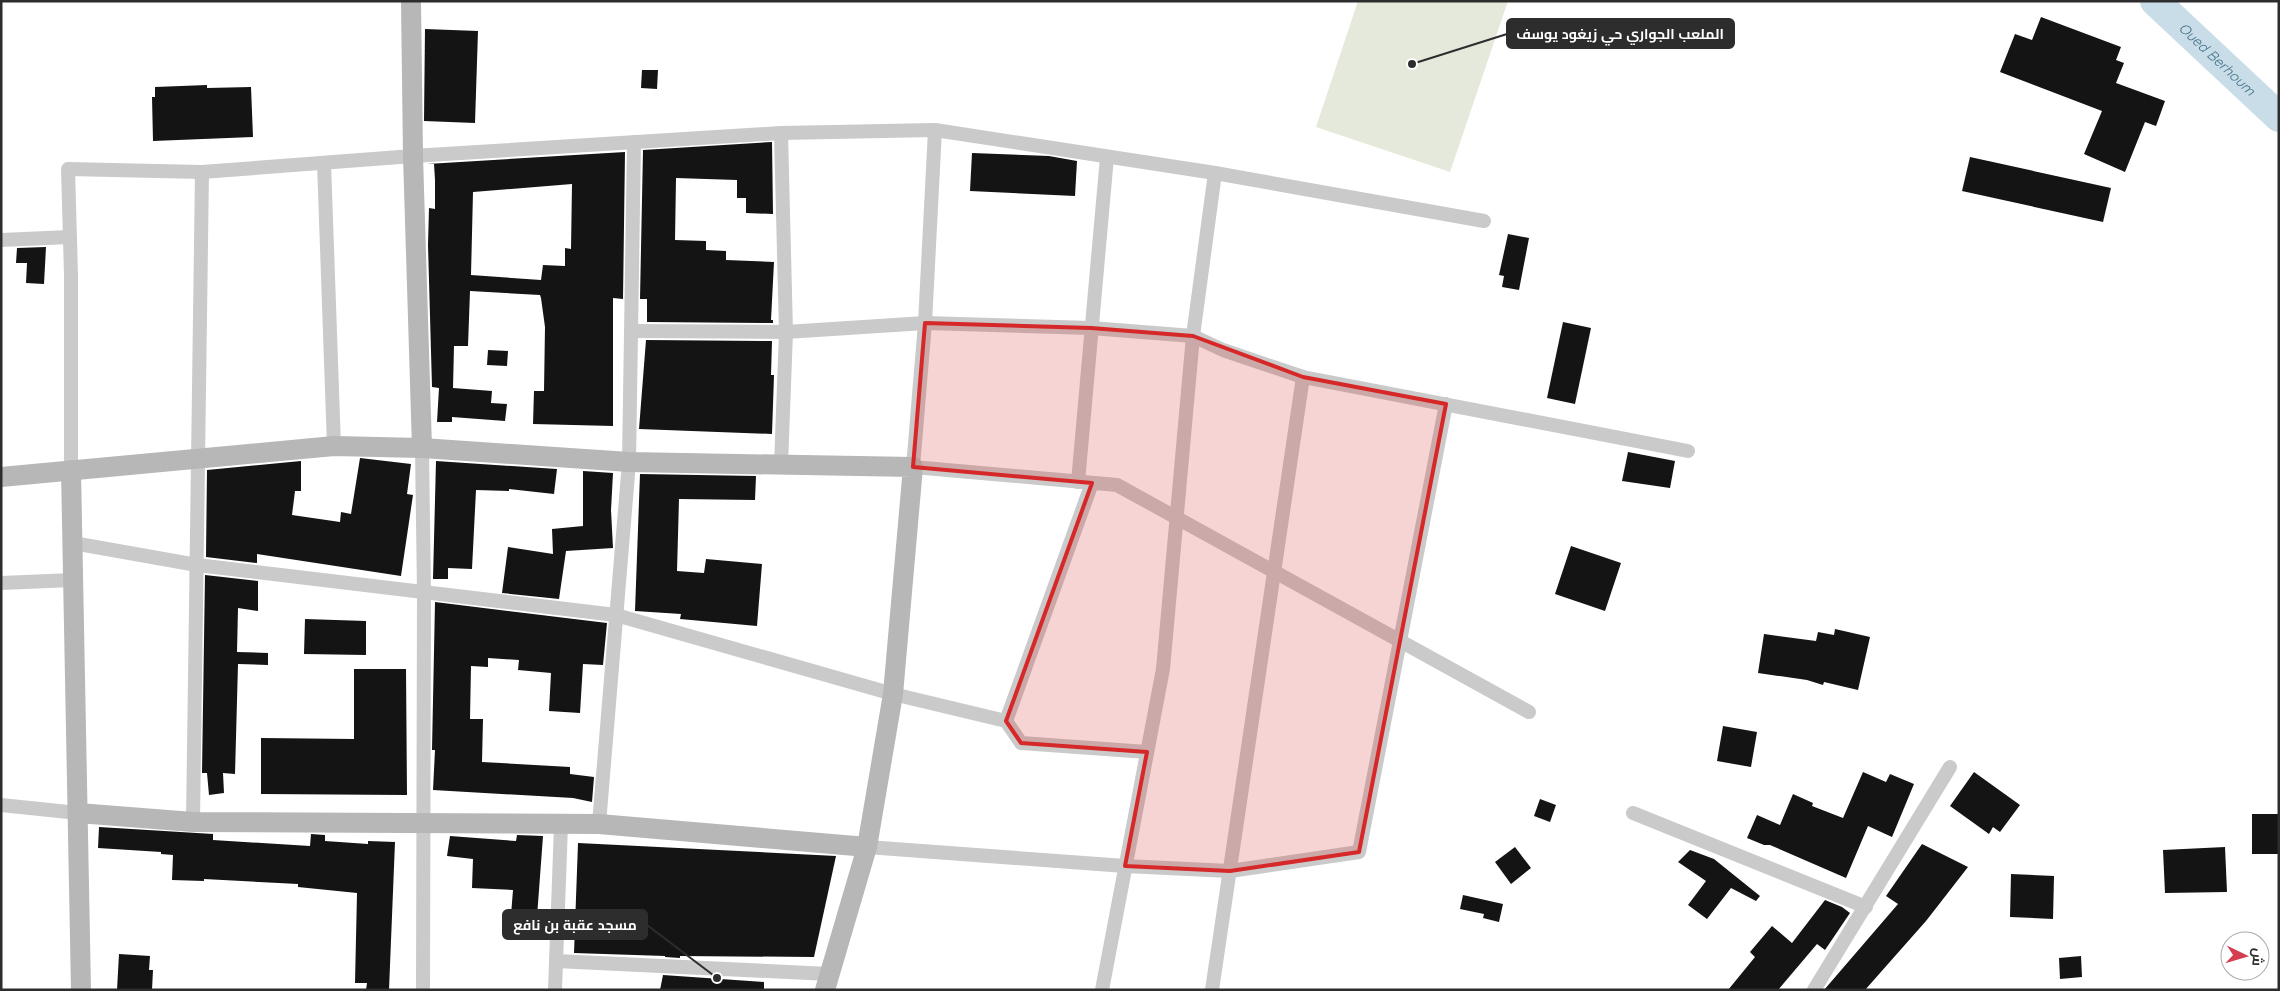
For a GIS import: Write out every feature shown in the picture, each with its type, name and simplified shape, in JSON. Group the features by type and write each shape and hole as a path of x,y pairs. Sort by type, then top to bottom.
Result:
{"street":[{"path":"412,1 413,156 422,448 424,593 423,990"},
{"path":"556,961 828,982 867,847 894,694 925,323 935,130"},
{"path":"79,989 68,169 202,172 413,156 781,133 935,130 1214,173 1484,221"},
{"path":"781,133 786,332 781,464"},
{"path":"599,824 629,462 634,142"},
{"path":"1006,721 1085,482 1091,328 1107,157"},
{"path":"324,163 334,446"},
{"path":"193,822 202,172"},
{"path":"1102,990 1124,866 1163,669 1194,336 1214,173"},
{"path":"1,240 70,238"},
{"path":"630,331 786,332 925,323 1091,328 1194,336 1223,350 1303,377 1688,451"},
{"path":"1212,990 1303,377"},
{"path":"1,806 193,822 599,824 867,847 1124,866 1230,871 1359,852 1446,404"},
{"path":"1,477 334,446 422,448 629,462 912,467 1117,485 1529,712"},
{"path":"73,543 197,565 616,616 894,694 1006,721 1022,743 1147,752"},
{"path":"1,584 73,580"},
{"path":"1814,990 1950,767"},
{"path":"1633,814 1866,906"},
{"path":"555,990 561,825"}],"highlighted area":[{"path":"925,323 1091,328 1193,336 1303,377 1446,404 1359,852 1230,871 1125,866 1147,752 1021,743 1006,721 1092,483 913,467"}],"shaded area":[{"path":"1358,1 1508,1 1450,172 1316,127"}],"building":[{"path":"2041,17 2121,47 2116,60 2124,63 2116,83 2165,101 2156,126 2145,122 2125,172 2084,154 2102,111 2000,72 2015,34 2032,40"},
{"path":"425,29 478,31 475,123 424,121"},
{"path":"642,70 658,70 657,89 641,88"},
{"path":"207,85 207,88 251,87 253,137 153,141 152,97 155,97 155,87"},
{"path":"772,142 773,214 746,213 746,198 737,198 737,180 676,178 675,240 706,241 706,250 726,251 726,260 774,262 771,320 773,320 773,323 647,322 647,299 640,299 643,150"},
{"path":"625,152 623,299 613,298 613,426 533,424 534,391 544,391 545,327 540,295 470,291 468,346 454,346 453,388 492,391 491,403 507,404 505,421 452,417 452,422 437,422 439,388 432,387 428,245 429,208 435,209 435,180 434,164 427,164","holes":["572,184 571,249 565,248 565,266 543,265 541,280 471,275 473,192"]},
{"path":"972,153 1049,156 1077,161 1075,196 970,191"},
{"path":"1970,157 2111,188 2103,222 1962,191"},
{"path":"1508,234 1529,238 1519,290 1502,287 1504,276 1499,275"},
{"path":"46,247 44,284 26,283 27,263 16,263 17,248"},
{"path":"1563,322 1591,328 1575,404 1547,398"},
{"path":"646,340 772,341 771,375 774,375 772,434 639,429"},
{"path":"488,350 508,351 507,366 487,365"},
{"path":"1628,452 1675,461 1670,488 1622,481"},
{"path":"360,458 411,464 407,494 413,495 401,576 257,554 257,563 206,557 207,470 301,461 301,491 295,491 292,515 340,522 341,512 351,514"},
{"path":"436,461 557,469 554,494 509,489 509,491 476,490 472,569 448,568 448,579 433,579"},
{"path":"583,471 613,473 611,510 613,548 566,551 559,599 502,593 508,547 553,554 552,529 583,526"},
{"path":"640,474 756,476 755,500 679,499 677,571 704,573 706,559 762,564 757,626 680,619 681,614 635,611"},
{"path":"1571,546 1621,563 1605,611 1555,594"},
{"path":"205,575 258,581 258,611 238,608 237,652 268,653 268,665 238,664 235,774 223,773 224,793 209,795 207,773 202,773"},
{"path":"435,602 607,623 603,665 583,664 580,713 549,711 551,673 518,670 519,660 488,658 488,667 471,666 470,719 483,719 482,762 570,767 570,774 594,777 592,802 573,798 433,790 435,750 432,750"},
{"path":"305,619 366,621 366,655 304,654"},
{"path":"1835,629 1870,637 1858,690 1824,682 1823,685 1807,680 1758,673 1764,634 1816,641 1818,632 1834,635"},
{"path":"354,669 406,669 407,795 261,794 261,738 354,739"},
{"path":"1723,726 1757,732 1751,767 1717,761"},
{"path":"1863,772 1886,782 1890,774 1914,784 1892,837 1868,826 1846,878 1770,845 1764,845 1747,838 1757,815 1780,825 1793,794 1813,803 1812,806 1843,818"},
{"path":"1974,772 2020,805 2000,832 1993,827 1989,834 1950,806"},
{"path":"1540,799 1556,805 1550,822 1534,816"},
{"path":"2252,814 2279,814 2279,854 2252,854"},
{"path":"99,827 213,834 213,840 310,846 311,834 325,835 325,841 368,844 368,841 395,842 389,990 366,990 367,983 355,983 357,893 298,887 298,884 204,879 204,881 172,880 173,855 161,854 161,852 98,848"},
{"path":"517,835 543,836 537,917 511,915 513,890 472,888 473,859 447,856 450,836 516,841"},
{"path":"578,843 836,856 814,957 680,956 680,958 574,953"},
{"path":"1922,844 1968,867 1926,921 1865,990 1824,990 1898,904 1886,896"},
{"path":"1515,847 1531,868 1511,884 1495,862"},
{"path":"2225,847 2227,892 2165,893 2163,850"},
{"path":"1690,850 1714,859 1760,896 1756,901 1731,888 1707,919 1688,905 1706,881 1678,862"},
{"path":"2011,874 2054,876 2053,919 2010,917"},
{"path":"1463,895 1503,904 1499,922 1483,918 1484,914 1460,909"},
{"path":"1825,900 1842,907 1850,913 1825,950 1817,944 1778,990 1728,990 1755,957 1750,952 1772,926 1792,943"},
{"path":"119,954 150,956 149,970 153,970 152,990 117,990"},
{"path":"2081,956 2082,977 2060,979 2059,958"},
{"path":"663,975 764,982 764,990 660,990"}],"waterway":[{"name":"Oued Berhoum","path":"2155,1 2279,117"}],"place":[{"name":"الملعب الجواري حي زيغود يوسف","path":"1412,64"},
{"name":"مسجد عقبة بن نافع","path":"717,978"}]}
